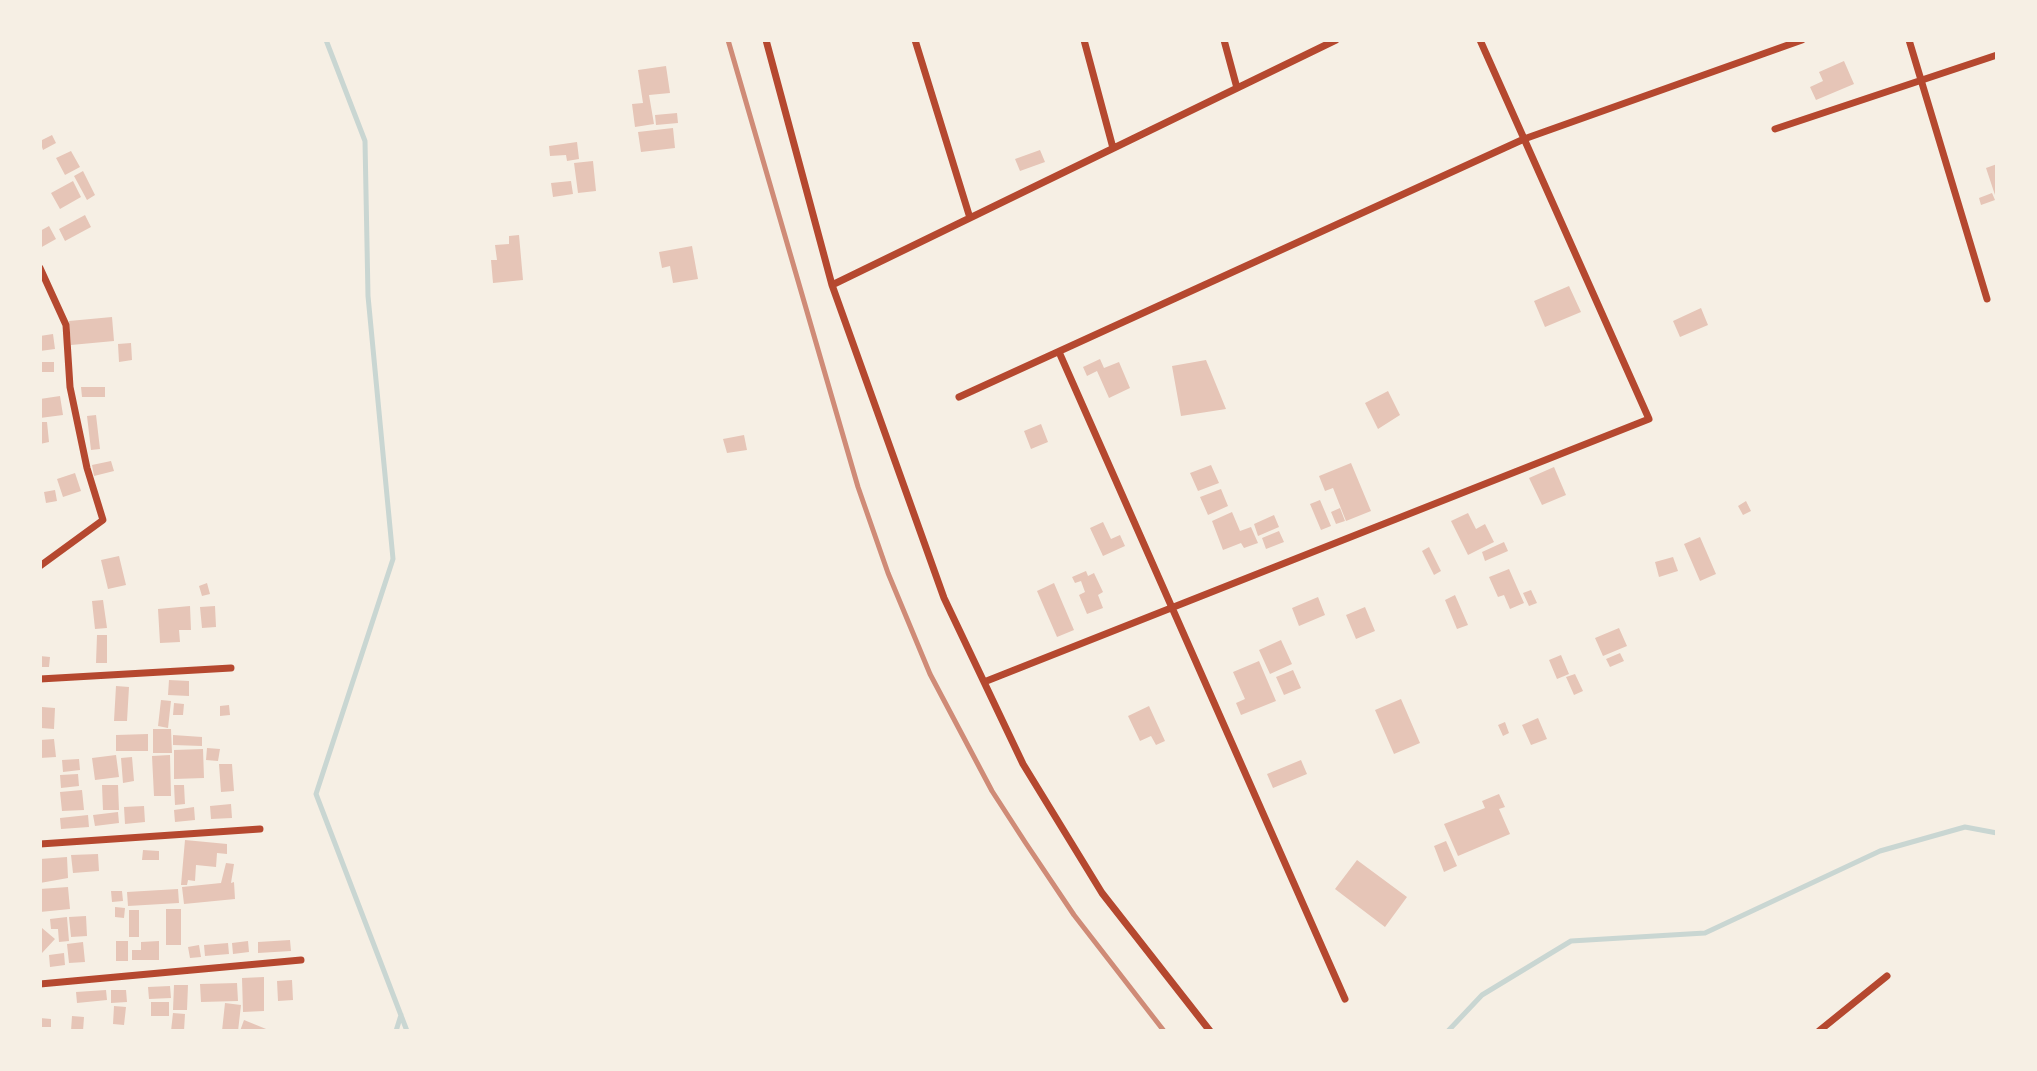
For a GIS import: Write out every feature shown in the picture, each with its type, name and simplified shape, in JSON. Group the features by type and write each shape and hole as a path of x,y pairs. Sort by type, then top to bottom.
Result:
{"street":[{"path":"766,40 832,285 944,597 1023,764 1102,893 1210,1031"},
{"path":"915,40 970,218"},
{"path":"1084,40 1113,148"},
{"path":"1224,40 1237,88"},
{"path":"832,285 1336,40"},
{"path":"984,682 1649,419 1480,40"},
{"path":"959,397 1524,139 1802,40"},
{"path":"1909,40 1987,299"},
{"path":"1775,129 1997,55"},
{"path":"40,268 66,325 70,387 87,468 103,520 40,566"},
{"path":"1059,352 1345,999"},
{"path":"40,679 231,668"},
{"path":"40,844 260,829"},
{"path":"40,984 301,960"},
{"path":"1819,1031 1887,976"}],"building":[{"path":"1844,61 1854,84 1816,100 1810,87 1823,81 1819,72"},
{"path":"666,66 670,93 649,95 654,124 635,127 632,104 643,103 638,70"},
{"path":"677,113 678,123 656,125 655,115"},
{"path":"673,128 675,148 641,152 638,132"},
{"path":"52,135 56,143 43,150 40,141"},
{"path":"577,142 579,159 567,161 566,155 550,156 549,146"},
{"path":"1040,150 1045,162 1020,171 1015,159"},
{"path":"71,151 80,167 65,175 56,158"},
{"path":"593,161 596,191 578,193 574,163"},
{"path":"1997,164 1997,198 1996,198 1986,168"},
{"path":"83,171 95,195 87,200 74,176"},
{"path":"73,181 81,197 60,209 51,193"},
{"path":"571,181 573,194 553,197 551,183"},
{"path":"1992,193 1995,200 1981,205 1979,198"},
{"path":"85,215 91,227 65,241 59,229"},
{"path":"49,226 56,239 40,248 40,231"},
{"path":"519,235 523,280 493,283 491,260 497,260 495,245 509,244 509,236"},
{"path":"692,246 698,279 673,283 670,266 662,268 659,252"},
{"path":"1569,286 1581,312 1545,327 1534,301"},
{"path":"1701,308 1708,325 1680,337 1673,321"},
{"path":"112,317 114,341 71,345 69,321"},
{"path":"53,334 55,349 40,351 40,336"},
{"path":"131,343 132,360 119,362 118,344"},
{"path":"1100,359 1104,368 1119,362 1130,388 1109,398 1097,371 1087,376 1083,367"},
{"path":"1206,360 1226,409 1181,416 1172,366"},
{"path":"41,362 54,362 54,372 41,372"},
{"path":"81,387 105,387 105,397 82,397"},
{"path":"1388,391 1400,415 1378,429 1365,403"},
{"path":"60,396 63,415 40,418 40,399"},
{"path":"96,415 100,449 91,450 87,416"},
{"path":"40,422 47,422 49,442 40,444"},
{"path":"1041,424 1048,442 1031,449 1024,431"},
{"path":"744,435 747,450 727,453 723,439"},
{"path":"111,461 114,471 94,476 92,465"},
{"path":"1351,463 1371,511 1346,521 1333,488 1325,491 1319,476"},
{"path":"1211,465 1219,483 1198,491 1190,473"},
{"path":"1554,467 1566,495 1542,505 1529,478"},
{"path":"75,473 81,491 63,497 57,479"},
{"path":"1221,489 1228,506 1208,515 1200,497"},
{"path":"55,490 57,501 46,503 44,492"},
{"path":"1320,500 1331,526 1321,530 1310,504"},
{"path":"1746,501 1751,511 1743,515 1738,506"},
{"path":"1340,508 1345,521 1336,524 1331,512"},
{"path":"1232,512 1240,531 1251,527 1258,543 1244,548 1241,543 1223,550 1212,521"},
{"path":"1468,513 1476,529 1485,524 1494,542 1468,555 1451,521"},
{"path":"1274,515 1279,527 1258,536 1254,524"},
{"path":"1103,522 1111,539 1120,535 1125,546 1103,556 1090,528"},
{"path":"1279,531 1284,542 1266,549 1262,538"},
{"path":"1700,537 1716,574 1700,581 1684,544"},
{"path":"1504,542 1508,551 1485,561 1482,552"},
{"path":"1429,547 1441,571 1434,575 1422,551"},
{"path":"119,556 126,585 108,589 101,560"},
{"path":"1673,557 1678,571 1659,577 1655,562"},
{"path":"1509,569 1524,603 1510,609 1504,595 1498,597 1489,577"},
{"path":"1086,571 1088,576 1094,573 1103,592 1098,595 1103,608 1087,614 1079,595 1085,592 1081,581 1075,583 1072,577"},
{"path":"207,583 210,594 202,596 199,586"},
{"path":"1054,583 1074,630 1057,637 1037,591"},
{"path":"1531,590 1537,603 1529,606 1523,593"},
{"path":"1455,595 1468,625 1457,629 1445,600"},
{"path":"1318,597 1325,615 1299,626 1292,608"},
{"path":"103,600 107,628 95,629 92,601"},
{"path":"190,606 191,630 179,630 180,642 160,643 158,609"},
{"path":"215,606 216,627 202,628 200,607"},
{"path":"1365,607 1375,631 1356,639 1346,615"},
{"path":"1619,628 1627,646 1603,656 1595,638"},
{"path":"97,635 107,635 107,663 96,663"},
{"path":"1281,640 1292,664 1270,674 1259,650"},
{"path":"1620,653 1624,661 1610,667 1606,659"},
{"path":"1561,655 1569,674 1557,679 1549,660"},
{"path":"40,656 50,657 49,667 40,667"},
{"path":"1259,661 1276,701 1241,715 1236,703 1245,699 1233,672"},
{"path":"1293,670 1301,688 1284,695 1276,677"},
{"path":"1575,674 1583,691 1574,695 1566,677"},
{"path":"169,680 189,681 189,696 168,695"},
{"path":"116,686 129,687 127,721 114,721"},
{"path":"1401,699 1420,743 1394,754 1375,710"},
{"path":"161,700 171,701 168,728 158,726"},
{"path":"174,703 184,704 183,715 173,715"},
{"path":"229,705 230,715 220,716 220,706"},
{"path":"1149,706 1165,741 1156,745 1151,736 1140,741 1128,716"},
{"path":"42,707 55,708 54,729 41,728"},
{"path":"1538,718 1547,739 1531,745 1522,725"},
{"path":"1505,722 1509,733 1503,736 1498,725"},
{"path":"153,729 171,729 172,753 153,753"},
{"path":"148,734 148,751 116,751 116,735"},
{"path":"173,735 202,737 202,746 173,745"},
{"path":"54,739 56,757 40,758 40,740"},
{"path":"207,748 220,749 218,761 206,760"},
{"path":"203,749 204,778 174,779 174,750"},
{"path":"116,755 119,777 95,780 92,758"},
{"path":"170,755 171,796 154,796 152,756"},
{"path":"132,757 134,781 123,783 121,758"},
{"path":"79,759 80,770 63,772 62,760"},
{"path":"1301,760 1307,774 1273,788 1267,774"},
{"path":"219,764 232,764 234,791 221,792"},
{"path":"78,774 79,786 61,788 60,775"},
{"path":"102,785 118,785 119,810 103,810"},
{"path":"174,785 184,785 185,804 175,805"},
{"path":"82,790 84,810 62,811 60,792"},
{"path":"1499,794 1505,807 1499,809 1510,834 1458,856 1444,824 1485,808 1482,801"},
{"path":"231,804 232,818 211,819 210,806"},
{"path":"144,806 145,822 125,824 124,807"},
{"path":"194,807 195,820 175,822 174,810"},
{"path":"118,812 119,823 95,826 93,815"},
{"path":"88,815 89,827 61,829 60,818"},
{"path":"185,840 227,844 227,854 217,853 216,867 196,865 195,881 188,880 187,885 181,885"},
{"path":"1446,841 1457,866 1444,872 1434,846"},
{"path":"143,850 159,851 159,860 142,860"},
{"path":"98,854 99,871 73,873 71,855"},
{"path":"67,857 68,878 40,883 40,859"},
{"path":"1357,860 1407,897 1385,927 1335,889"},
{"path":"226,863 234,864 231,883 234,882 235,899 184,904 182,887 221,883"},
{"path":"68,887 70,909 40,912 40,889"},
{"path":"178,889 179,903 128,906 127,892"},
{"path":"111,891 122,891 123,901 112,902"},
{"path":"115,907 125,908 124,918 115,917"},
{"path":"166,909 181,909 181,945 166,945"},
{"path":"129,910 139,910 139,937 129,937"},
{"path":"86,916 87,936 71,937 69,917"},
{"path":"67,917 69,941 59,942 58,929 51,929 50,919"},
{"path":"42,928 55,939 42,953 40,952"},
{"path":"290,940 291,951 258,953 258,942"},
{"path":"116,941 128,941 128,961 116,961"},
{"path":"159,941 159,960 132,960 132,950 141,950 141,942"},
{"path":"248,941 249,952 233,954 232,943"},
{"path":"83,942 85,962 69,963 67,944"},
{"path":"228,943 229,954 205,956 204,945"},
{"path":"199,945 201,957 190,958 188,947"},
{"path":"64,953 65,965 50,967 49,955"},
{"path":"264,977 264,1011 243,1012 242,978"},
{"path":"292,980 293,1000 278,1001 277,981"},
{"path":"237,983 238,1001 201,1002 200,984"},
{"path":"174,985 188,985 187,1010 173,1010"},
{"path":"170,986 171,998 149,999 148,987"},
{"path":"106,990 107,1000 77,1003 76,992"},
{"path":"111,990 126,990 127,1002 111,1003"},
{"path":"151,1002 169,1002 169,1016 151,1016"},
{"path":"225,1003 241,1005 238,1031 222,1031"},
{"path":"114,1006 126,1007 124,1025 113,1024"},
{"path":"173,1013 185,1014 184,1031 171,1031"},
{"path":"72,1016 84,1017 83,1031 71,1031"},
{"path":"40,1018 51,1019 51,1027 40,1027"},
{"path":"244,1020 271,1031 240,1031"}],"waterway":[{"path":"326,40 365,141 368,296 393,559 316,794 407,1031"},
{"path":"1448,1031 1482,995 1571,941 1705,933 1880,851 1965,827 1997,833"},
{"path":"396,1031 401,1015"}],"railway":[{"path":"728,40 858,487 888,573 930,674 992,791 1025,842 1074,915 1164,1031"}]}
